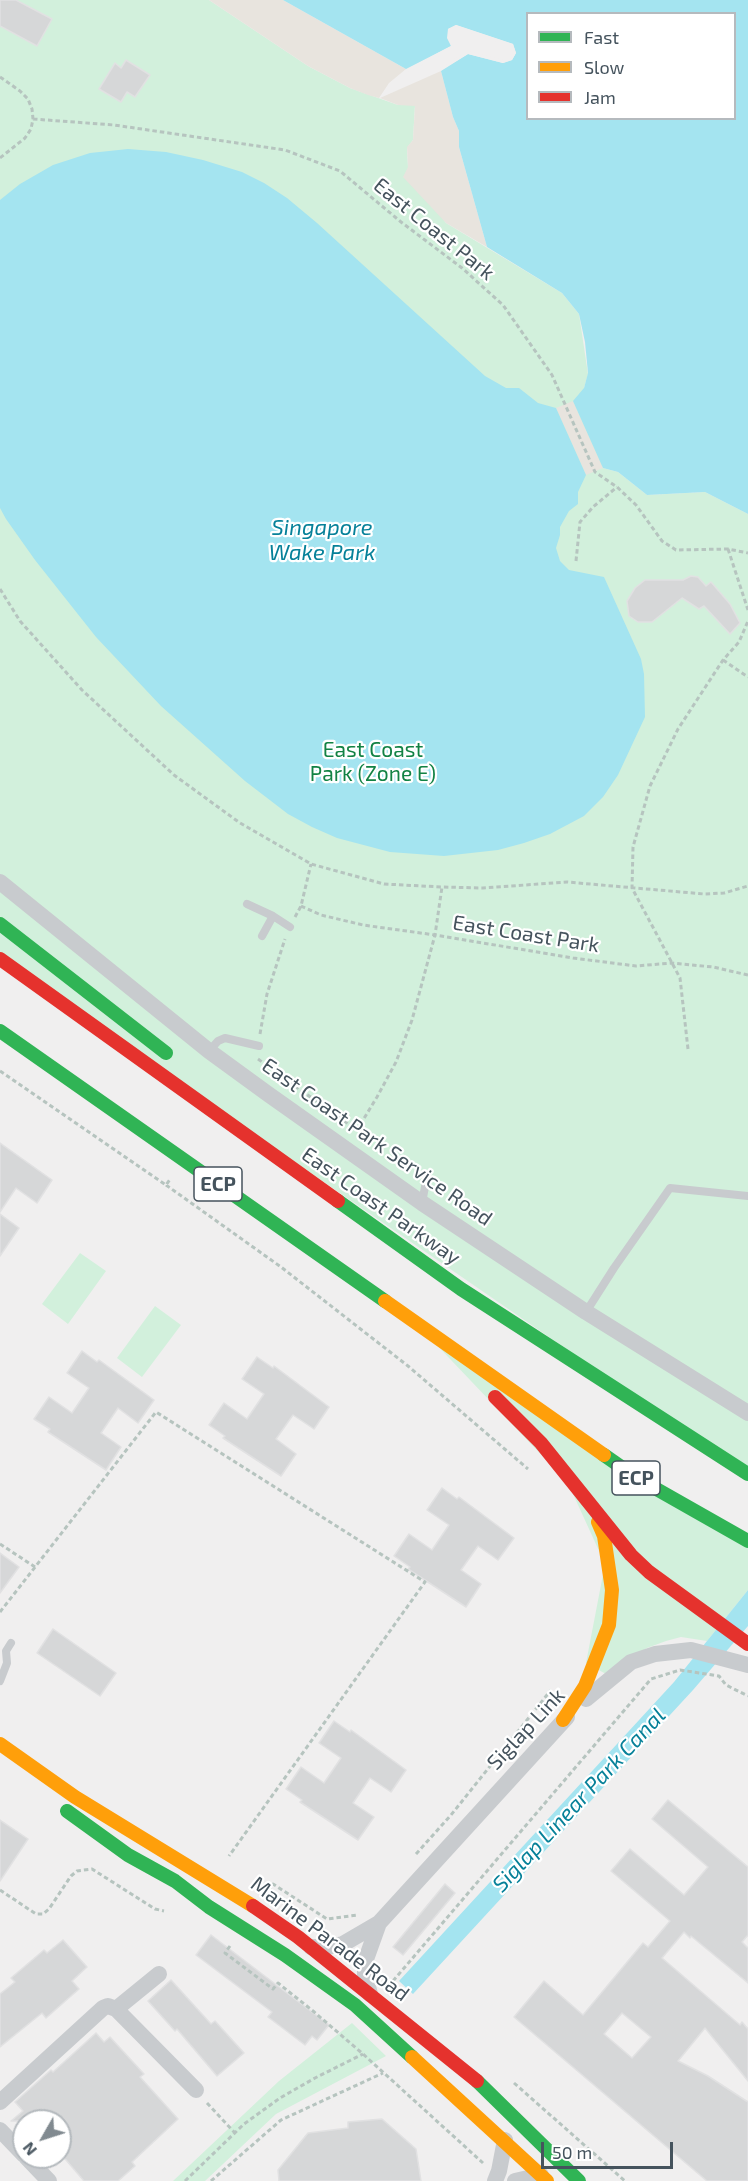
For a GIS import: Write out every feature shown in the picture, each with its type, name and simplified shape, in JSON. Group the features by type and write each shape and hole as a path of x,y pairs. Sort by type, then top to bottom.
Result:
{"main road":[{"path":"0,924 176,1061"},
{"name":"East Coast Parkway","path":"0,958 461,1289 748,1474"},
{"name":"ECP","path":"0,1031 435,1338 638,1478 748,1541"},
{"path":"267,1134 368,1223"},
{"path":"435,1338 541,1443 631,1555 649,1572 748,1644"},
{"path":"563,1720 585,1686 609,1625 612,1590 609,1566 604,1536 591,1506"},
{"name":"Marine Parade Road","path":"0,1744 75,1797 261,1911 311,1947 479,2082 579,2181"},
{"name":"Marine Parade Road","path":"54,1803 128,1855 175,1881 355,2005 544,2178"}],"street":[{"name":"East Coast Park Service Road","path":"0,882 209,1051 422,1203 586,1312 748,1413"},
{"name":"Siglap Link","path":"311,1947 343,1944 379,1923 563,1720 631,1662 655,1654 690,1650 745,1664"},
{"name":"Siglap Link","path":"371,1995 365,1962 379,1923"},
{"path":"116,2009 159,1974"},
{"path":"0,2102 103,2008 111,2007 116,2009 196,2090"},
{"path":"0,2130 12,2142"},
{"path":"492,2175 499,2171 505,2140"},
{"path":"37,2169 49,2181"},
{"path":"515,2181 544,2178"}],"lane":[{"path":"247,904 290,927"},
{"path":"262,936 273,916"},
{"path":"209,1051 218,1041 225,1038 259,1046"},
{"path":"422,1203 427,1176"},
{"path":"586,1312 670,1188 748,1196"},
{"path":"0,1681 8,1663 3,1651 11,1643"}],"path":[{"path":"0,77 28,99 33,119 31,129 25,138 0,158"},
{"name":"East Coast Park","path":"33,119 114,126 285,150 339,171 462,268 503,305 552,375 595,471 636,505 662,541 676,550 728,549 748,553"},
{"path":"576,561 580,522 593,507 617,487"},
{"path":"728,549 748,610"},
{"path":"0,589 20,621 82,690 174,775 240,823 311,864 384,884 442,887 483,888 567,882 704,894 724,893 748,886"},
{"path":"688,1049 680,978 632,888 633,847 650,786 678,729 723,660 739,642 748,621"},
{"path":"723,660 748,677"},
{"path":"311,864 301,906 290,927 267,994 258,1059 357,1130 396,1062 412,1020 435,935 442,887"},
{"name":"East Coast Park","path":"301,906 321,915 363,926 435,935 573,958 636,966 672,963 713,967 748,975"},
{"path":"0,1071 281,1267 408,1366 533,1473"},
{"path":"290,1094 295,1086"},
{"path":"166,1185 172,1177"},
{"path":"0,1612 156,1412 424,1582 229,1856"},
{"path":"0,1544 35,1567"},
{"path":"393,1981 651,1679 680,1670 719,1676 726,1685 748,1696"},
{"path":"413,1858 451,1815 552,1689"},
{"path":"0,1890 36,1914 43,1914 49,1909 71,1876 77,1871 92,1869 155,1910 164,1911"},
{"path":"273,1884 327,1919 357,1915 362,1912"},
{"path":"225,1953 273,1989 278,1983 313,2012 363,2054 492,2175"},
{"path":"185,2181 235,2133 280,2098 363,2054"},
{"path":"211,2181 281,2120 383,2073"},
{"path":"512,2081 625,2181"},
{"path":"196,2090 235,2133"}],"green space":[{"name":"East Coast Park (Zone E)","path":"0,0 209,0 308,66 350,88 398,105 415,105 413,140 407,148 408,167 446,223 562,293 579,314 588,374 584,388 603,468 618,472 647,495 705,492 748,514 748,1474 0,959"},
{"path":"80,1253 106,1271 68,1324 42,1304"},
{"path":"155,1306 181,1325 142,1377 117,1358"},
{"path":"432,1340 748,1539 748,1590 707,1641 681,1637 666,1641 647,1648 606,1674 586,1663 605,1564 568,1483"},
{"path":"352,2023 386,2056 276,2114 205,2181 173,2181 279,2081"}],"sand":[{"path":"209,0 283,0 406,69 389,83 379,98 368,95 308,66"},
{"path":"441,71 459,131 459,147 487,247 446,223 403,177 408,167 407,147 413,140 415,106 398,105 380,98"},
{"path":"573,401 603,468 586,475 556,408"}],"water":[{"path":"283,0 748,0 748,514 705,492 647,495 618,472 603,468 573,401 584,388 588,373 579,314 562,293 487,247 459,147 459,131 441,71 468,54 503,63 512,60 516,53 513,44 456,25 448,29 451,46 406,69"},
{"name":"Singapore Wake Park","path":"128,149 166,152 203,160 242,172 264,183 287,198 317,223 485,376 506,388 519,388 538,403 556,408 586,475 578,492 578,504 569,511 560,527 556,548 560,561 569,570 604,577 641,659 644,674 645,717 618,775 603,797 584,816 550,834 524,843 498,850 444,856 390,852 337,838 312,827 288,814 245,781 161,706 96,637 35,560 6,519 0,508 0,200 20,184 53,165 90,153"},
{"name":"Siglap Linear Park Canal","path":"748,1590 748,1626 693,1690 413,1994 399,1981 674,1682"}],"pier":[{"path":"456,25 513,44 516,53 512,60 503,63 468,54 438,72 439,69 467,51 503,60 513,53 511,47 456,28 451,31 453,49 408,72 404,71 451,46 447,38 448,29"}],"building":[{"path":"0,0 16,0 52,19 37,46 0,26"},
{"path":"126,60 150,75 135,97 127,92 121,102 99,89 115,63 121,68"},
{"path":"691,576 698,577 706,586 711,582 730,604 740,623 730,634 704,606 699,609 682,598 652,622 638,622 629,616 627,601 635,588 645,580 683,580"},
{"path":"0,1143 52,1180 37,1203 16,1188 0,1212"},
{"path":"0,1214 19,1228 0,1256"},
{"path":"82,1351 97,1362 99,1360 154,1400 138,1423 118,1408 101,1433 121,1447 106,1470 48,1432 50,1429 34,1419 49,1397 72,1413 89,1388 67,1373"},
{"path":"257,1357 273,1368 274,1366 329,1407 314,1429 293,1415 276,1439 296,1454 281,1476 223,1438 225,1436 209,1425 224,1403 247,1419 264,1394 242,1379"},
{"path":"442,1488 457,1499 459,1497 514,1538 498,1560 478,1546 461,1570 481,1584 466,1607 408,1569 410,1567 394,1556 409,1534 432,1550 449,1525 427,1510"},
{"path":"0,1553 19,1567 0,1593"},
{"path":"53,1629 116,1673 100,1696 37,1653"},
{"path":"334,1721 350,1732 351,1730 406,1770 391,1792 370,1778 353,1803 374,1817 358,1840 300,1802 302,1800 286,1789 301,1767 324,1783 341,1758 319,1743"},
{"path":"668,1800 748,1867 748,1935 742,1942 748,1948 748,1983 684,1932 662,1958 740,2025 742,2022 748,2029 748,2081 705,2028 678,2061 708,2076 748,2102 748,2181 707,2181 514,2017 544,1981 583,2015 643,1943 648,1947 670,1921 611,1871 630,1849 684,1895 708,1867 652,1819","holes":["622,2013 651,2037 632,2058 604,2034"]},
{"path":"0,1820 28,1839 0,1881"},
{"path":"445,1884 455,1893 403,1955 393,1947"},
{"path":"211,1935 329,2025 317,2040 312,2036 305,2045 268,2017 272,2012 196,1955"},
{"path":"63,1940 87,1967 72,1981 79,1989 46,2018 42,2013 0,2047 0,1994 15,1982 11,1978 44,1950 47,1953"},
{"path":"171,1980 211,2024 215,2021 244,2053 217,2076 177,2029 175,2031 148,2001"},
{"path":"96,2033 104,2042 110,2037 144,2074 140,2077 178,2119 132,2162 135,2166 118,2181 84,2181 72,2167 72,2109 21,2109 15,2102 51,2070 53,2072"},
{"path":"382,2119 416,2149 421,2181 279,2181 278,2170 308,2133 348,2128 348,2122"}],"traffic: fast":[{"path":"0,924 166,1053"},
{"path":"0,1031 385,1301"},
{"path":"338,1201 461,1289 748,1474"},
{"path":"604,1455 637,1478 748,1541"},
{"path":"67,1811 128,1855 175,1881 209,1907 285,1955 355,2005 412,2057"},
{"path":"477,2081 579,2181"}],"traffic: slow":[{"path":"385,1301 604,1455"},
{"path":"563,1720 585,1686 609,1625 612,1590 604,1536 598,1522"},
{"path":"0,1744 75,1797 253,1906"},
{"path":"412,2057 547,2181"}],"traffic: jam":[{"path":"0,959 338,1201"},
{"path":"495,1397 541,1443 631,1555 649,1572 748,1644"},
{"path":"253,1906 298,1937 477,2081"}]}
